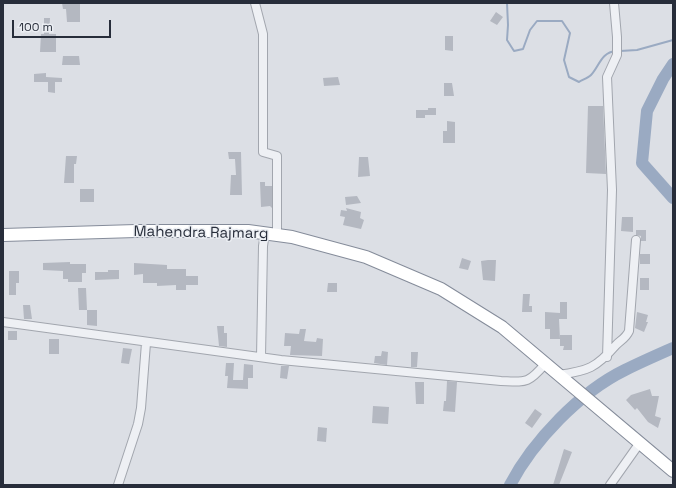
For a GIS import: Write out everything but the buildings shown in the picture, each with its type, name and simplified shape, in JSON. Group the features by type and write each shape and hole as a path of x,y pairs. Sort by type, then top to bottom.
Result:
{"highway":[{"name":"Mahendra Rajmarg","path":"3,235 212,230 271,234 359,255 424,280 502,327 639,444 673,471"}],"street":[{"path":"255,3 263,34 263,152 276,156 271,234 263,246 261,357"},
{"path":"607,357 612,190 607,77 617,55 614,3"},
{"path":"558,375 583,371 607,357 629,331 636,240"},
{"path":"3,322 115,337 146,343 261,357 408,373 501,381 526,382 535,376 545,364"},
{"path":"118,485 138,424 141,408 146,343"},
{"path":"610,485 639,444"}],"waterway":[{"path":"507,3 507,40 514,51 523,49 530,30 537,21 562,21 570,33 564,60 569,77 579,82 591,75 607,54 616,51"},
{"path":"620,51 637,50 673,40"},
{"path":"673,64 663,79 647,111 642,163 673,198"},
{"path":"510,485 531,452 559,419 575,404 608,379 673,348"}]}
